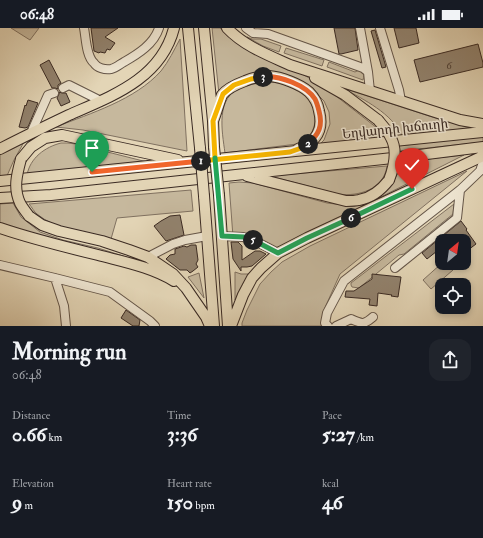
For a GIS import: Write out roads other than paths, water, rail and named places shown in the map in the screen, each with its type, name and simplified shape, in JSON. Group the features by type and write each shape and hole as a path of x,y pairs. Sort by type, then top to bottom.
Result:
{"main road":[{"path":"0,149 101,101 137,81 147,73 167,48 174,28"},
{"path":"188,28 200,148 214,326"},
{"path":"204,28 230,326"},
{"path":"227,28 237,38 253,48 290,65 401,102 460,120 483,124"},
{"path":"239,174 346,201 361,200 376,192 389,180 394,165 394,147 392,139 378,120 345,95 290,65"},
{"path":"213,121 223,94 234,85 251,79 269,76 288,81 305,89 315,99 318,106 321,124 319,131 309,143 304,147 290,152"},
{"name":"Եղվարդի խճուղի","path":"0,181 483,132"},
{"path":"190,162 62,136 45,138 31,147 21,159 17,176 16,192 20,204 29,216 42,225 59,231 102,241 148,257 173,274 186,288 206,317 210,326"},
{"path":"0,198 51,195 483,147"},
{"path":"230,326 252,278 278,253 483,156"},
{"path":"0,228 142,267 166,276 186,288"}],"lane":[{"path":"84,28 89,58 95,65 104,69 110,69 138,54 151,42 160,28"},
{"path":"246,28 253,33 268,34 358,66 368,72"},
{"path":"360,28 370,91"},
{"path":"380,28 399,90 401,102"},
{"path":"63,88 69,85 101,101"},
{"path":"31,133 48,95 54,93"},
{"path":"328,326 325,323 327,314 344,281 460,190 480,171 483,162"},
{"path":"395,268 457,218 460,190"},
{"path":"148,257 173,244 207,236"},
{"path":"222,236 244,237 278,253"},
{"path":"0,265 110,292 155,326"},
{"path":"55,278 64,306 66,326"},
{"path":"336,326 351,319 361,323 368,322 373,317"}]}
